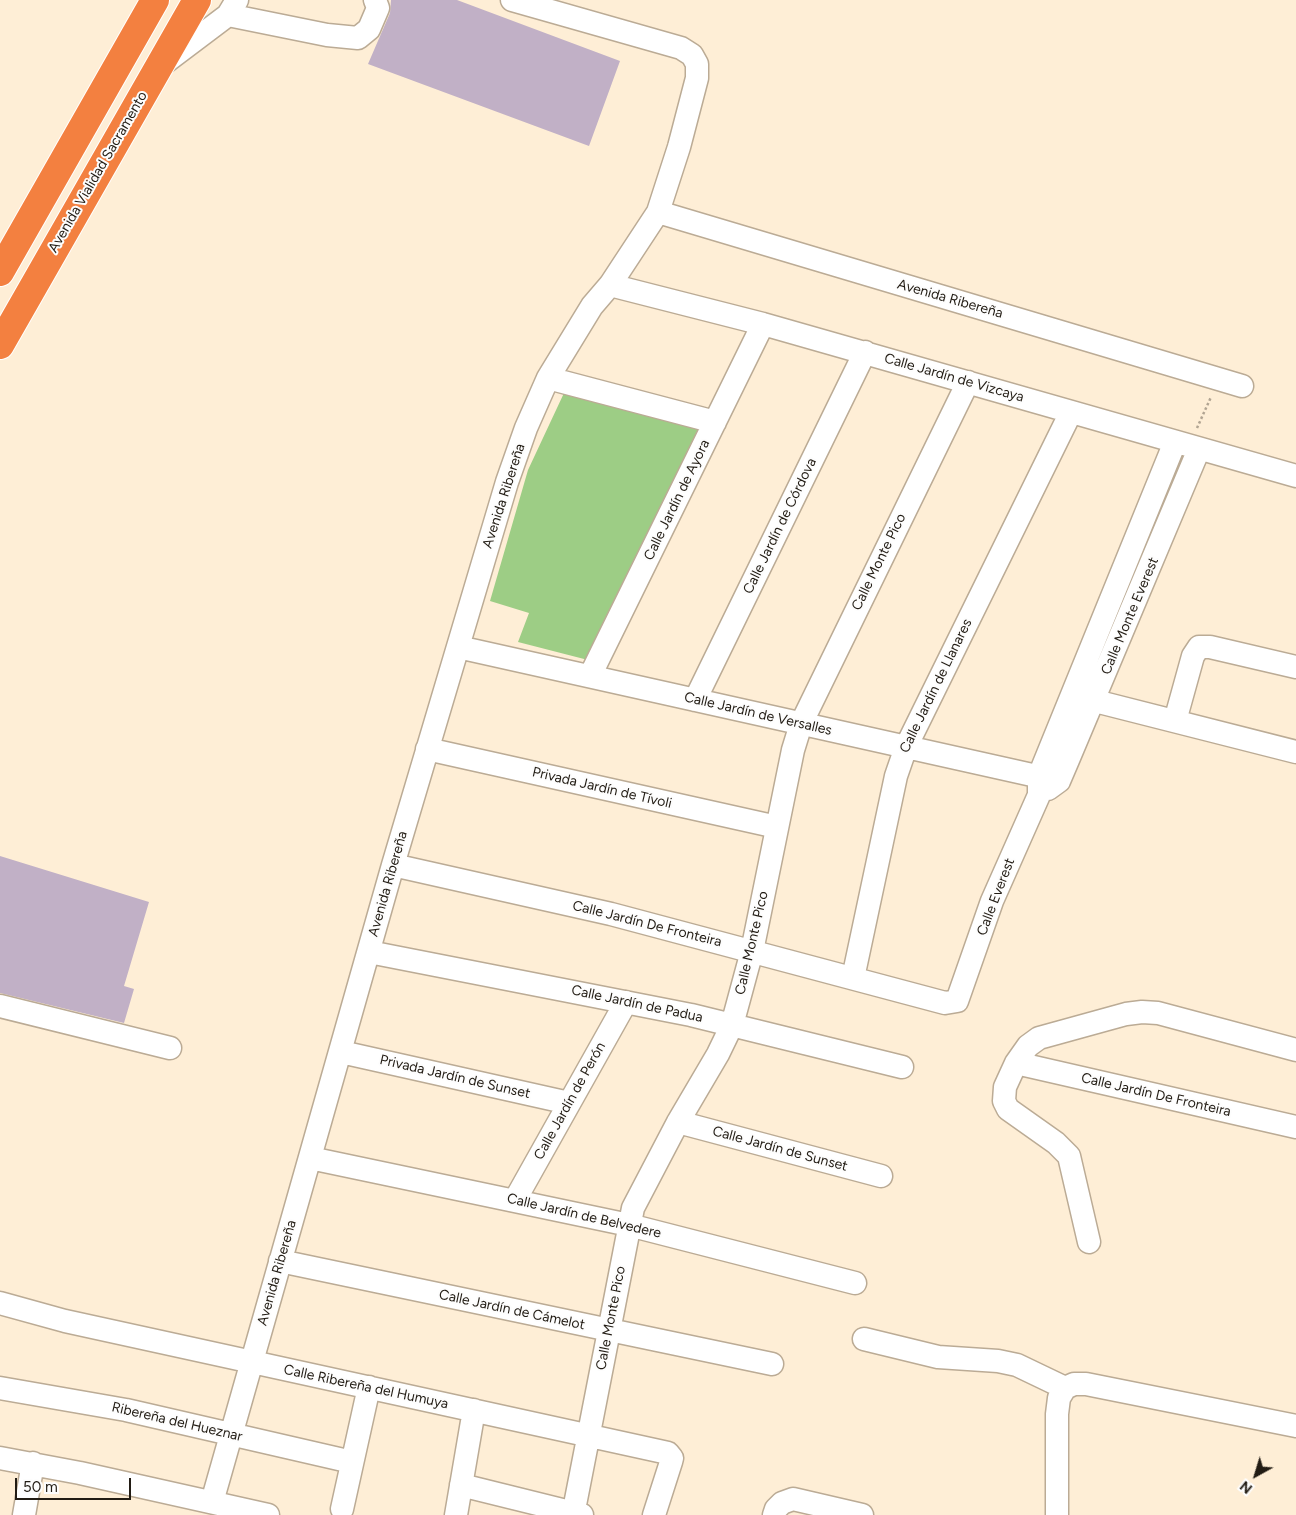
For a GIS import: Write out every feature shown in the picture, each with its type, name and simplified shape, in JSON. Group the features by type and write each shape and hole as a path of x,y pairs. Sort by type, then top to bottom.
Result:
{"highway":[{"path":"0,272 155,0"},
{"name":"Avenida Vialidad Sacramento","path":"0,345 197,0"}],"street":[{"path":"158,68 233,8 327,35 358,38 369,28 378,8 375,0"},
{"name":"Avenida Ribereña","path":"212,1502 393,864 506,482 548,378 592,306 610,285 658,212 679,147 697,78 698,64 692,55 681,48 512,0"},
{"name":"Avenida Ribereña","path":"658,212 1242,386"},
{"name":"Calle Jardín de Vizcaya","path":"610,285 764,324 1296,476"},
{"name":"Calle Jardín de Ayora","path":"590,676 764,324"},
{"name":"Calle Jardín de Córdova","path":"695,700 864,352"},
{"path":"548,378 715,422"},
{"name":"Calle Monte Pico","path":"576,1514 588,1435 633,1208 642,1188 718,1054 732,1025 752,951 777,827 801,724 968,382"},
{"name":"Calle Jardín de Llanares","path":"853,978 896,776 906,747 1071,412"},
{"name":"Calle Monte Everest","path":"1045,784 1095,700 1188,446"},
{"name":"Calle Monte Everest","path":"1045,784 1188,446"},
{"path":"1175,721 1193,656 1199,647 1210,646 1296,667"},
{"name":"Calle Jardín de Versalles","path":"458,647 906,747 1045,784"},
{"path":"1095,700 1296,752"},
{"name":"Privada Jardín de Tívoli","path":"427,749 777,827"},
{"name":"Calle Everest","path":"957,1001 992,901 1045,784"},
{"name":"Calle Jardín De Fronteira","path":"393,864 555,900 945,1003 957,1001"},
{"name":"Calle Jardín de Padua","path":"369,952 626,1002 732,1025 902,1067"},
{"name":"Calle Jardín de Perón","path":"515,1200 626,1002"},
{"path":"0,1006 170,1048"},
{"path":"1089,1242 1069,1156 1056,1143 1008,1109 1004,1101 1005,1086 1016,1063 1028,1046 1039,1038 1126,1014 1158,1013 1296,1050"},
{"name":"Privada Jardín de Sunset","path":"341,1052 569,1103"},
{"name":"Calle Jardín De Fronteira","path":"1016,1063 1296,1127"},
{"name":"Calle Jardín de Sunset","path":"678,1122 881,1176"},
{"name":"Calle Jardín de Belvedere","path":"310,1158 629,1225 855,1283"},
{"name":"Calle Jardín de Cámelot","path":"280,1261 772,1364"},
{"name":"Calle Ribereña del Humuya","path":"0,1303 65,1321 588,1435 670,1455 671,1462 654,1515"},
{"path":"864,1339 938,1358 998,1361 1017,1365 1065,1388"},
{"path":"1057,1515 1057,1414 1059,1398 1065,1388 1074,1384 1086,1384 1296,1426"},
{"path":"342,1509 369,1387"},
{"name":"Ribereña del Hueznar","path":"0,1388 117,1408 352,1462"},
{"path":"456,1515 474,1410"},
{"path":"0,1458 33,1463 268,1515"},
{"path":"24,1515 33,1463"},
{"path":"461,1486 576,1514"},
{"path":"774,1515 782,1502 792,1499 862,1515"}],"path":[{"path":"1188,446 1219,379"}],"green space":[{"path":"564,393 701,426 588,660 518,642 529,613 490,601 528,470"}],"building":[{"path":"391,0 457,0 620,61 589,146 368,64 390,13"},
{"path":"0,856 149,902 124,986 134,989 124,1023 0,993"}]}
